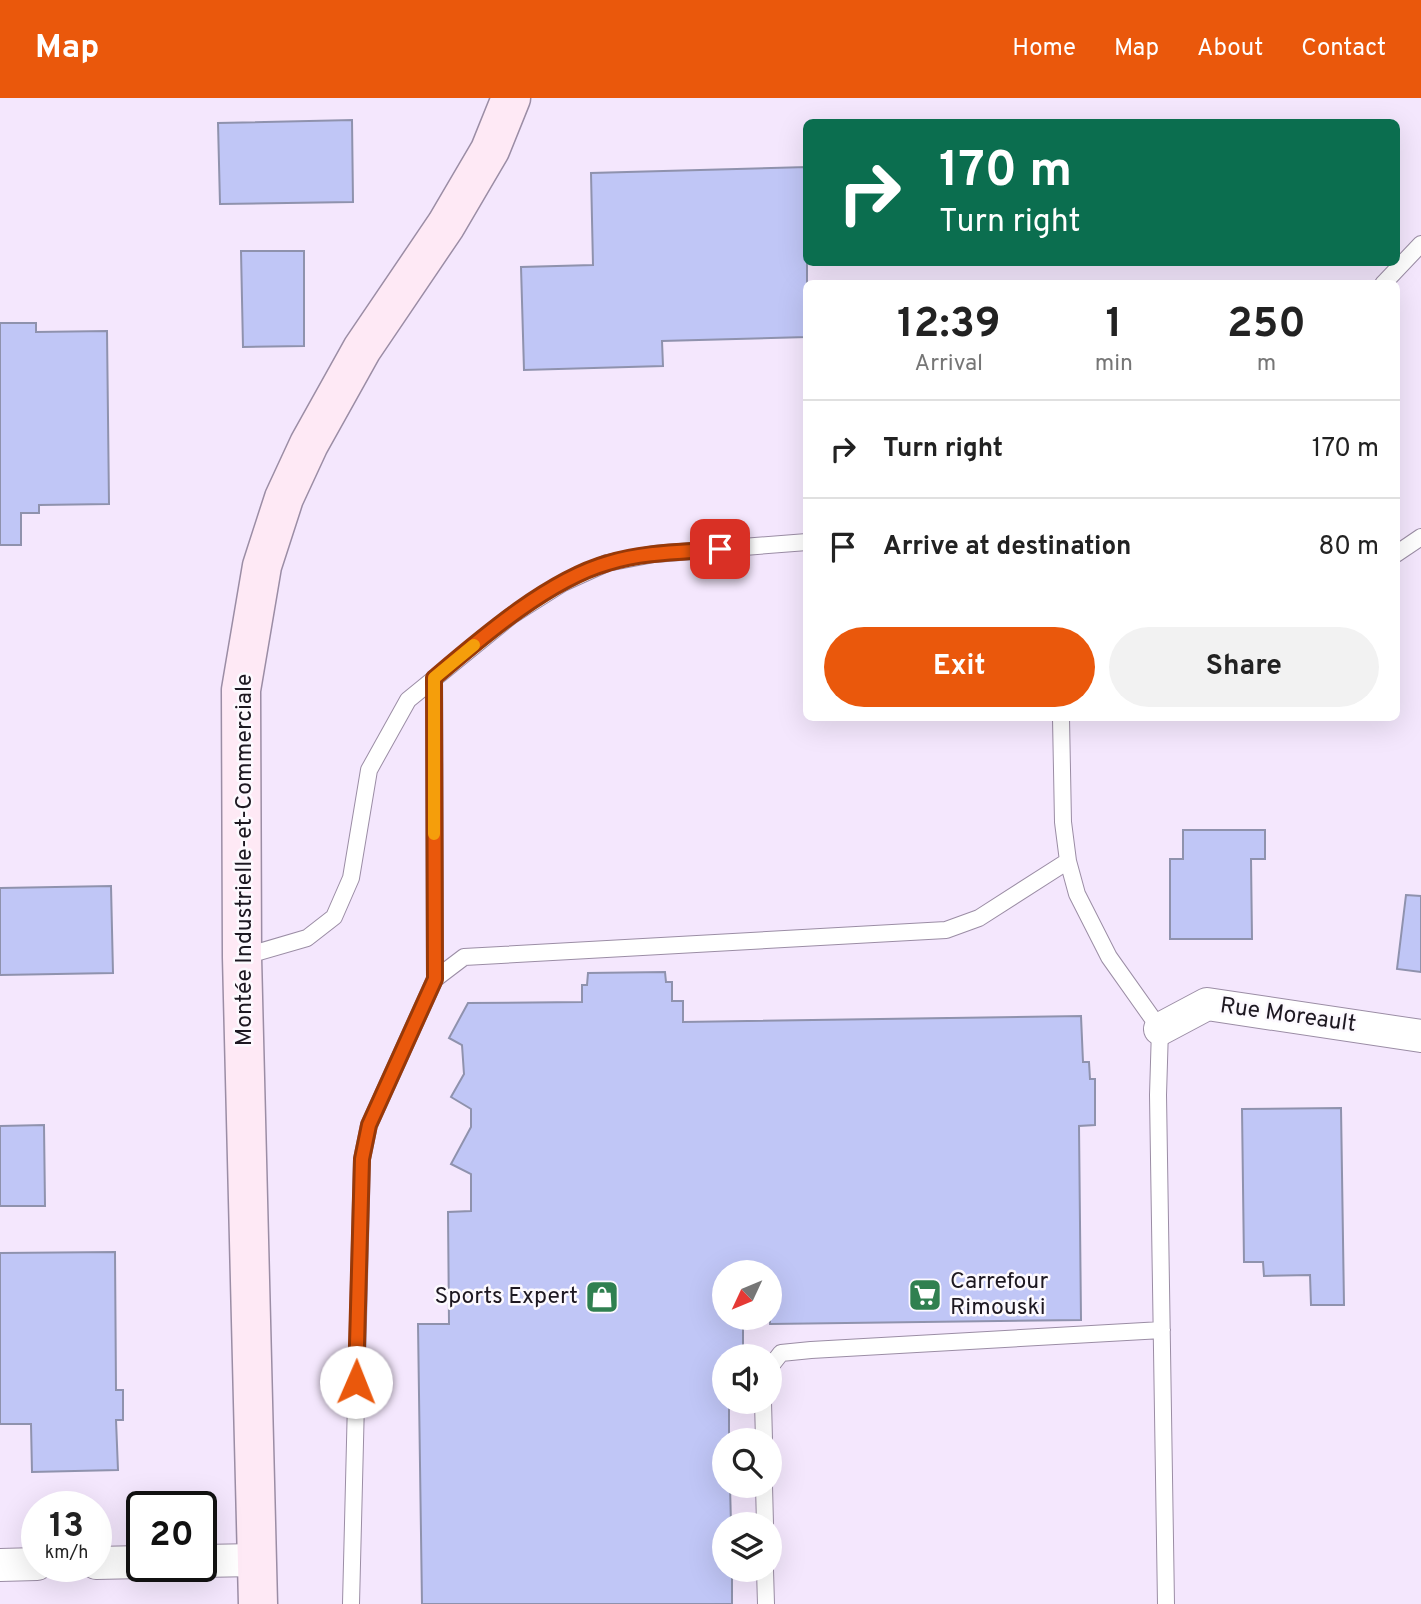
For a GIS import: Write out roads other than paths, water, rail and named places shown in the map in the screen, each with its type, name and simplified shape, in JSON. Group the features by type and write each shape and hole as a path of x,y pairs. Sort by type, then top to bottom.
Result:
{"main road":[{"name":"Montée Industrielle-et-Commerciale","path":"258,1604 242,957 241,690 262,566 284,498 309,444 362,349 446,225 490,150 511,98"}],"street":[{"name":"Rue Moreault","path":"1160,1030 1207,1004 1421,1036"},
{"path":"217,1561 258,1560"},
{"path":"0,1565 21,1564"}],"lane":[{"path":"1387,280 1421,244"},
{"path":"1400,551 1421,537"},
{"path":"242,957 307,938 334,917 351,878 369,770 408,701 511,616 563,583 607,563 654,554 803,542"},
{"path":"351,1604 362,1159 369,1125 435,979 434,678"},
{"path":"1061,721 1063,822 1068,861 1077,894 1109,957 1160,1030 1161,1330 1166,1604"},
{"path":"435,979 464,957 946,930 979,918 1068,861"},
{"path":"782,1353 1161,1330"},
{"path":"765,1582 766,1604"}],"place":[{"name":"Carrefour Rimouski","path":"925,1295"},
{"name":"Sports Expert","path":"602,1297"}]}
